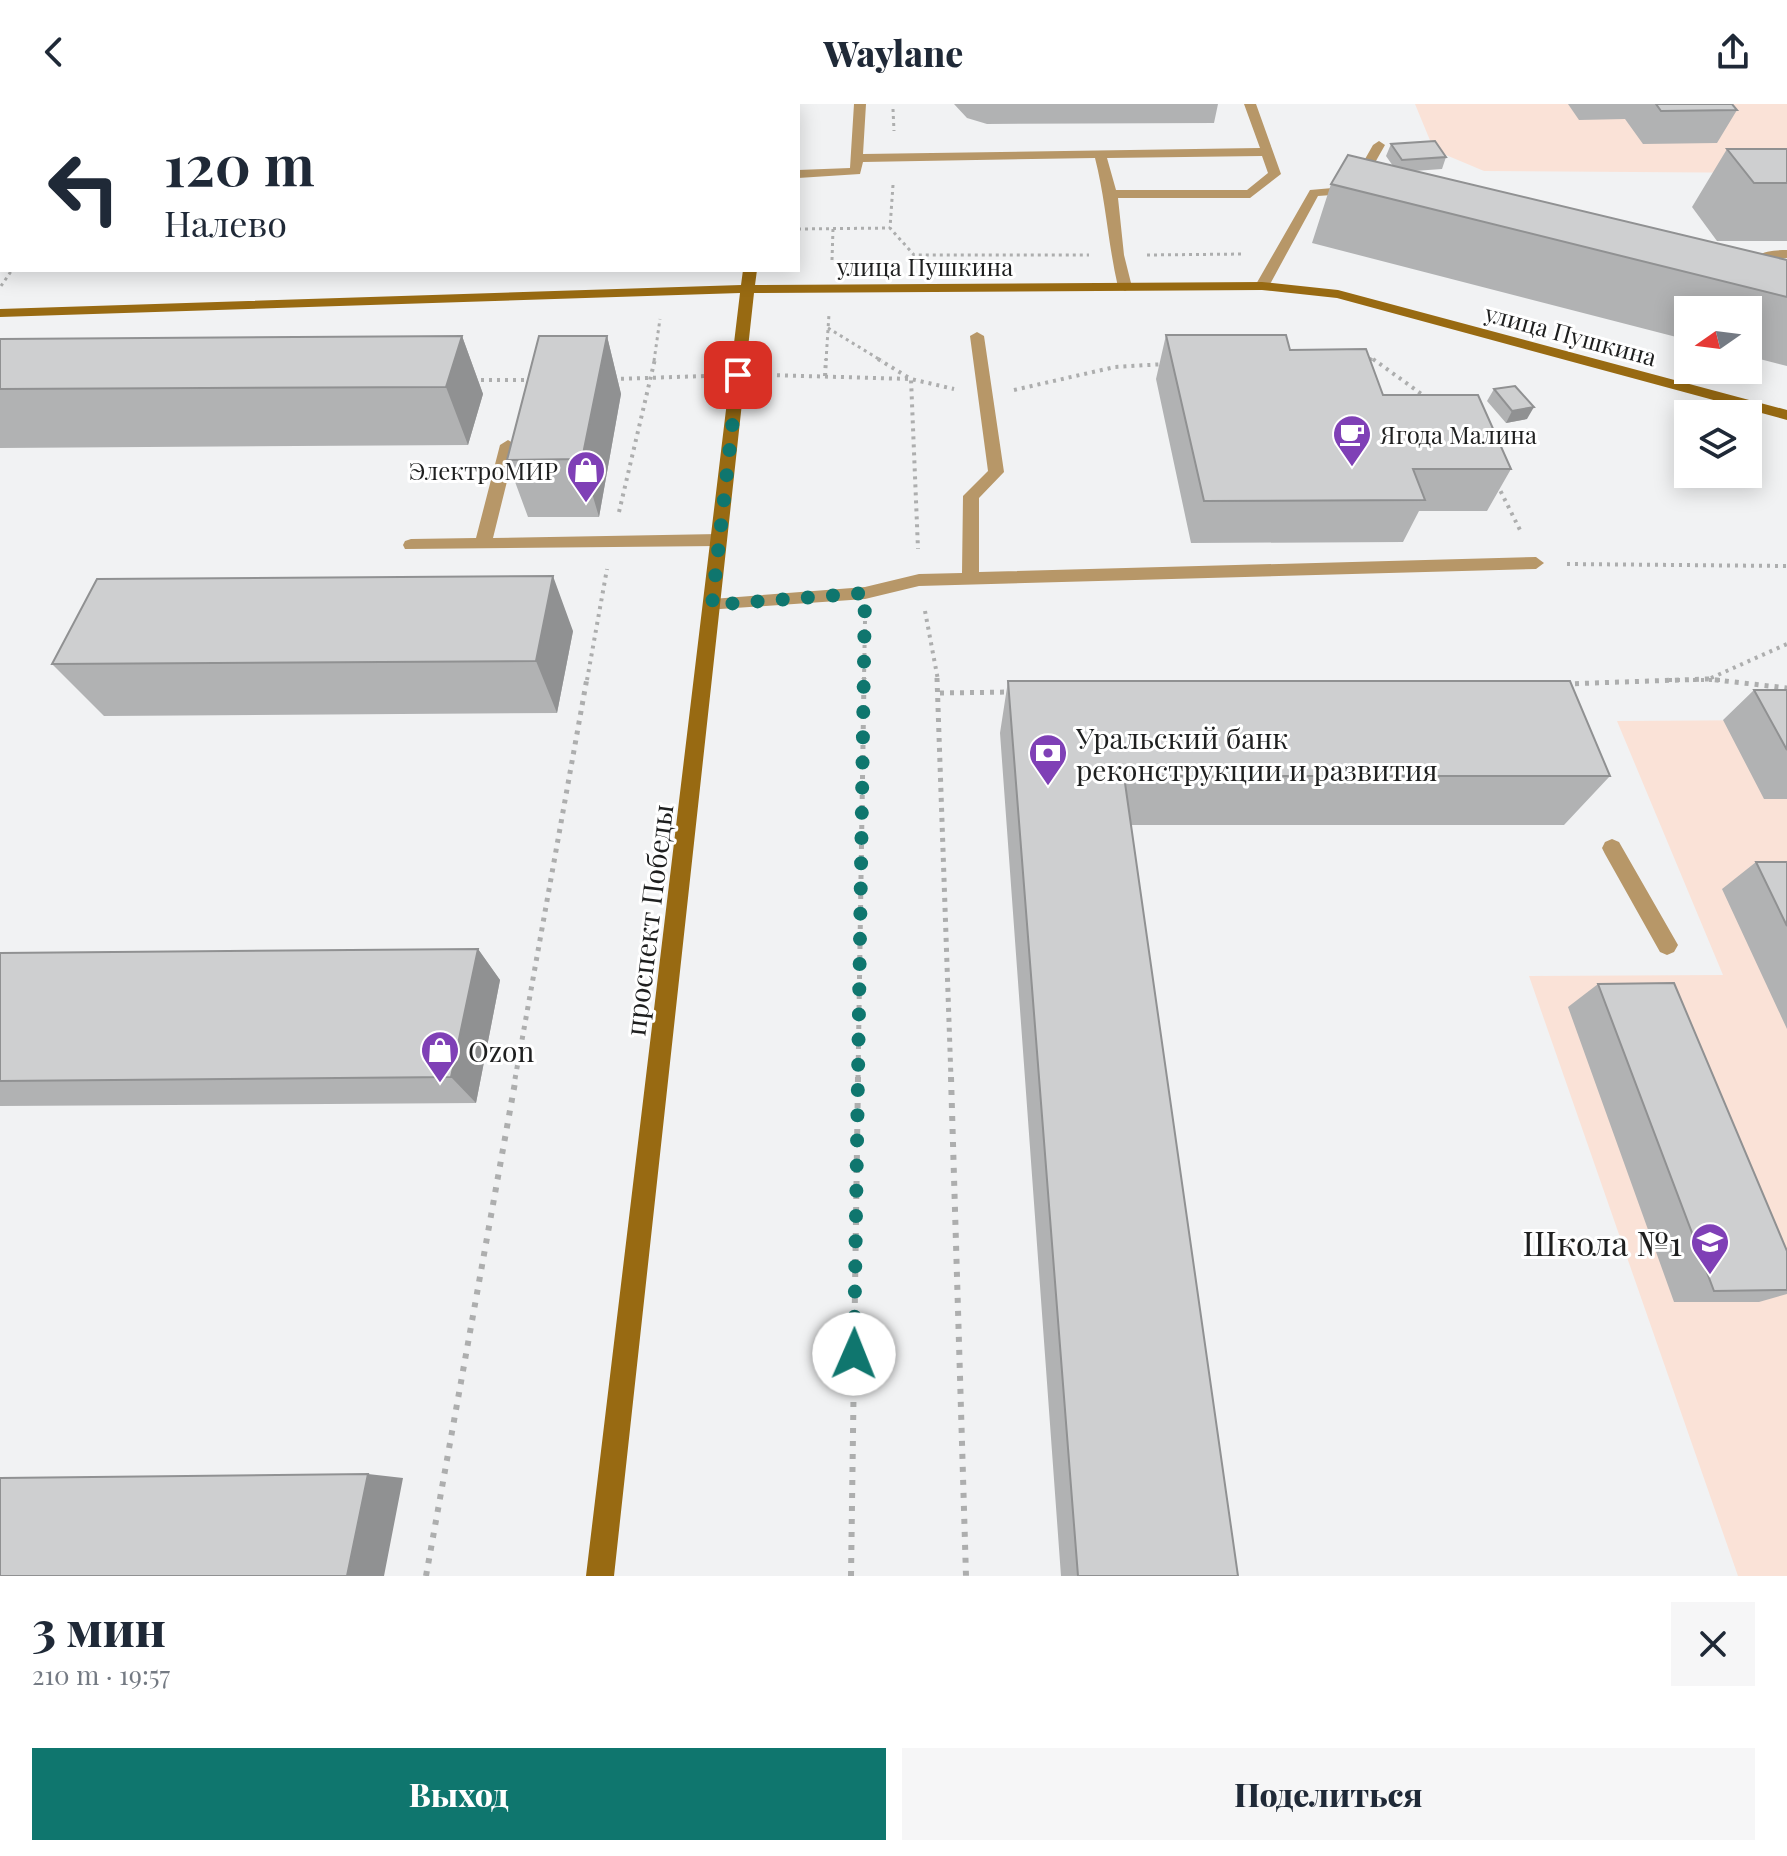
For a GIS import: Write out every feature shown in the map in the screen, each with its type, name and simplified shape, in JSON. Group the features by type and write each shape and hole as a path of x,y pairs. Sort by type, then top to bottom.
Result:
{"street":[{"name":"улица Пушкина","path":"0,313 664,292 749,279 831,289 1262,286 1338,294 1787,415"},
{"name":"проспект Победы","path":"600,1576 749,279"}],"lane":[{"path":"800,174 856,171 860,104"},
{"path":"1111,194 1250,194 1275,174 1250,104"},
{"path":"1354,189 1379,145"},
{"path":"859,158 1268,152"},
{"path":"1100,153 1111,194 1117,255 1125,287"},
{"path":"1262,286 1314,193 1354,189 1369,193"},
{"path":"1746,291 1754,262 1764,254 1787,254"},
{"path":"970,578 971,496 996,472 977,336"},
{"path":"483,544 508,445"},
{"path":"411,545 719,540"},
{"path":"712,605 865,593 919,580 1536,563"},
{"path":"1612,848 1667,945"}],"path":[{"path":"800,229 890,228"},
{"path":"825,376 831,289"},
{"path":"426,1576 612,542 652,379 664,292"},
{"path":"828,328 911,379"},
{"path":"1353,356 1369,356 1432,401"},
{"path":"604,379 738,375 911,379 986,397 1115,367 1179,364"},
{"path":"911,379 919,580 940,693 966,1576"},
{"path":"461,380 541,380"},
{"path":"1493,477 1536,563 1787,566"},
{"path":"851,1576 865,593"},
{"path":"1708,679 1787,644"},
{"path":"1562,684 1708,679 1787,688"},
{"path":"940,693 1019,692"}],"shaded area":[{"path":"1415,104 1787,104 1787,173 1484,171 1434,150"},
{"name":"Школа №1","path":"1787,720 1787,1576 1738,1576 1529,976 1723,975 1617,721"}],"building":[{"path":"1656,104 1732,104 1737,110 1661,111"},
{"path":"1435,141 1446,157 1402,160 1391,144"},
{"path":"1727,149 1787,149 1787,183 1754,183"},
{"path":"1348,155 1787,260 1787,297 1331,184"},
{"path":"1166,335 1286,335 1290,350 1366,349 1383,395 1478,395 1511,469 1413,469 1425,500 1204,501"},
{"path":"462,336 446,387 0,389 0,339"},
{"path":"539,336 607,336 582,459 507,460"},
{"path":"1515,386 1534,407 1512,411 1494,389"},
{"path":"553,576 536,661 52,664 97,579"},
{"path":"1008,681 1570,681 1610,776 1124,776 1238,1576 1078,1576"},
{"path":"1754,690 1787,690 1787,750"},
{"path":"1756,862 1787,862 1787,926"},
{"path":"478,949 451,1077 0,1081 0,953"},
{"path":"1674,983 1787,1251 1787,1290 1714,1291 1598,984"},
{"path":"368,1474 347,1576 0,1576 0,1478"}],"place":[{"name":"Ягода Малина","path":"1352,468"},
{"name":"ЭлектроМИР","path":"586,504"},
{"name":"Уральский банк реконструкции и развития","path":"1048,787"},
{"name":"Ozon","path":"440,1084"},
{"name":"Школа №1","path":"1710,1276"}],"route":[{"path":"738,375 712,605 865,593 854,1354"}]}
